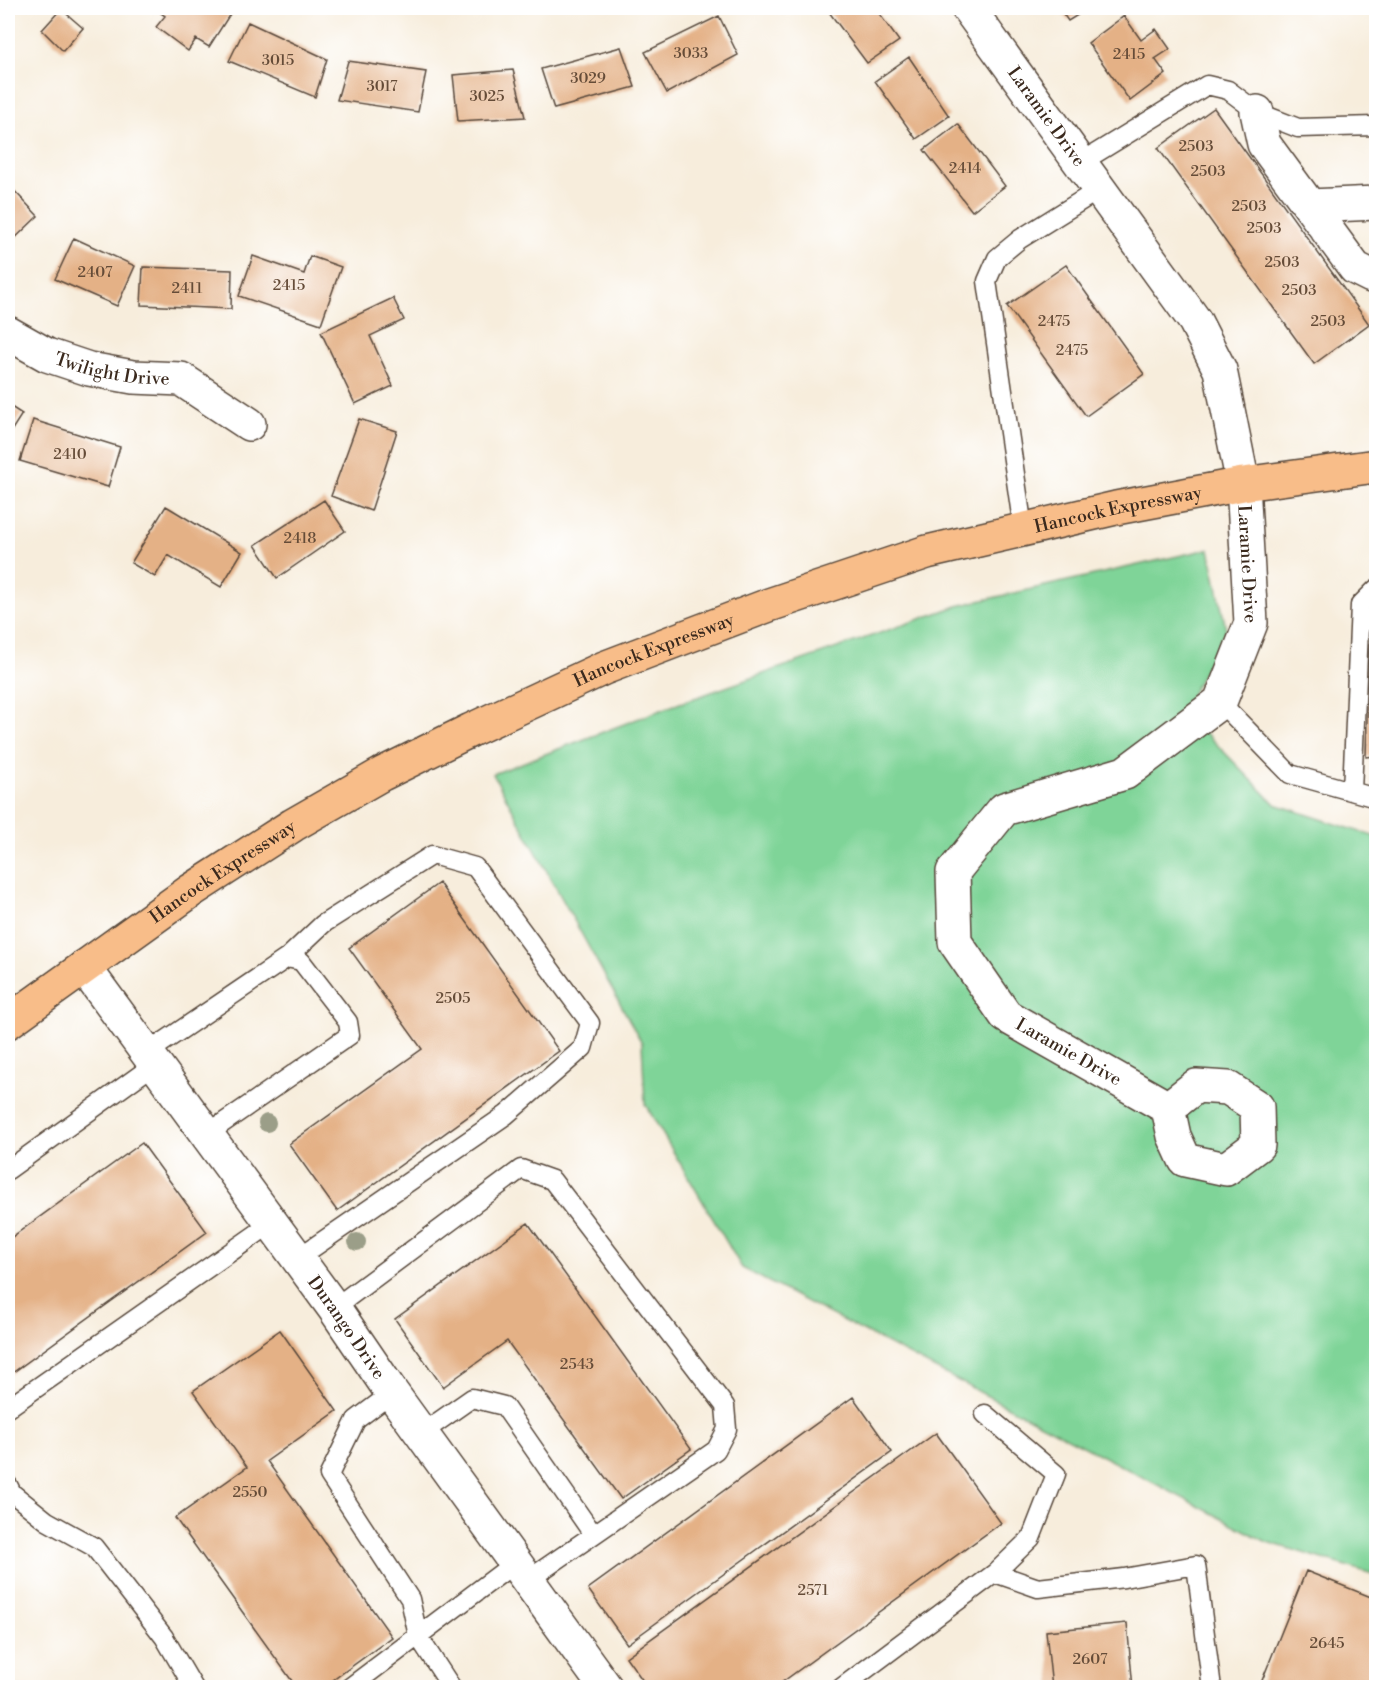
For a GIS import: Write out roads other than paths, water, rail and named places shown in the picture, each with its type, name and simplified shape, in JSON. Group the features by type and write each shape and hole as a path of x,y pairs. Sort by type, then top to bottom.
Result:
{"main road":[{"name":"Hancock Expressway","path":"8,1022 192,890 302,820 382,774 604,668 780,601 927,552 1116,508 1243,484 1377,466"}],"street":[{"name":"Laramie Drive","path":"968,8 1195,321 1220,370 1243,484 1251,623 1220,702 1125,773 1004,809 954,872 955,942 1006,1016 1168,1107"},
{"path":"1257,112 1264,144 1355,268 1371,276 1377,276"},
{"path":"1310,206 1377,203"},
{"name":"Twilight Drive","path":"8,333 47,355 89,369 133,377 181,380 249,424"},
{"name":"Durango Drive","path":"84,967 298,1258 392,1393 606,1688"}],"lane":[{"path":"1080,163 1207,85 1228,90 1257,112 1298,128 1377,126"},
{"path":"1023,529 987,281 997,258 1020,239 1100,189"},
{"path":"1352,791 1360,604 1377,589"},
{"path":"1220,702 1290,774 1377,798"},
{"path":"8,1170 151,1058 286,958 322,924 432,855 475,867 590,1023 583,1048 506,1115 298,1258"},
{"path":"207,1134 350,1035 348,1022 301,961 286,958"},
{"path":"334,1308 521,1169 552,1180 725,1406 727,1429 716,1450 593,1534 522,1571 418,1636 349,1688"},
{"path":"8,1408 272,1223"},
{"path":"392,1393 356,1420 329,1475 410,1599 418,1636 452,1688"},
{"path":"422,1433 472,1398 504,1406 593,1534"},
{"path":"841,1688 995,1573 1030,1538 1056,1474 985,1414"},
{"path":"8,1485 12,1493 47,1521 94,1547 164,1637 194,1688"},
{"path":"995,1573 1038,1588 1124,1578 1196,1565 1212,1688"}]}
